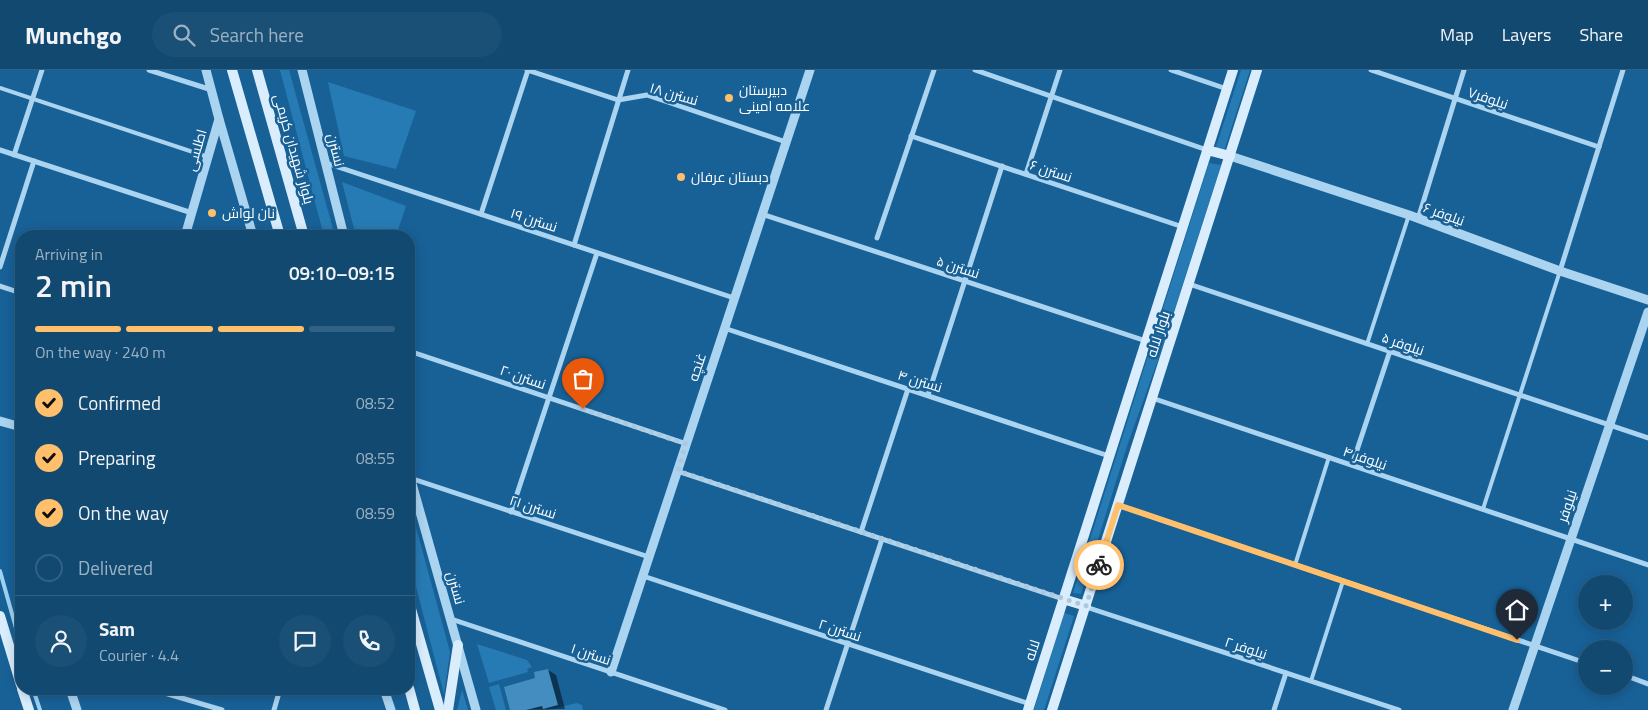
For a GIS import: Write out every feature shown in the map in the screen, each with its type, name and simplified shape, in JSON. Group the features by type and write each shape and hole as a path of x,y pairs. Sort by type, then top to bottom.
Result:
{"main road":[{"path":"232,70 278,230"},
{"name":"بلوار شهیدان کریمی","path":"257,70 302,230"},
{"name":"بلوار لاله","path":"1063,599 1233,70"},
{"name":"بلوار لاله","path":"1086,606 1258,70"},
{"path":"1207,150 1230,156"},
{"path":"1052,710 1086,606 1063,599"},
{"name":"لاله","path":"1029,707 1063,599"},
{"path":"0,616 2,629 15,667"},
{"path":"415,623 440,710"},
{"path":"448,710 458,645"},
{"path":"24,695 29,710"},
{"path":"411,695 415,710"}],"street":[{"path":"14,155 42,70"},
{"path":"148,70 212,90"},
{"name":"اطلسی","path":"187,230 219,119 206,70"},
{"name":"نسترن","path":"302,70 343,230"},
{"path":"481,214 528,70"},
{"name":"نسترن ۱۸","path":"528,70 618,100 646,95 786,142"},
{"path":"574,245 628,70"},
{"name":"غنچه","path":"611,672 810,70"},
{"path":"877,238 934,70"},
{"path":"975,70 1207,150"},
{"path":"1026,174 1060,70"},
{"path":"1171,70 1227,88"},
{"name":"نیلوفر۷","path":"1371,70 1599,147"},
{"path":"1418,219 1464,70"},
{"path":"1560,271 1623,70"},
{"path":"219,119 251,230"},
{"name":"نسترن ۶","path":"912,136 1183,226"},
{"path":"0,150 192,213"},
{"name":"نیلوفر ۶","path":"1230,156 1418,219 1560,271 1648,300"},
{"path":"0,267 34,161"},
{"name":"نسترن ۱۹","path":"326,163 734,298"},
{"path":"928,395 1002,166"},
{"name":"نسترن ۵","path":"762,214 1146,341"},
{"path":"511,512 596,253"},
{"name":"نیلوفر ۵","path":"1189,284 1648,438"},
{"path":"0,286 15,291"},
{"name":"نیلوفر","path":"1513,710 1648,312"},
{"name":"نسترن ۴","path":"724,328 1109,456"},
{"path":"1352,465 1390,351"},
{"name":"نسترن ۲۰","path":"415,353 686,444"},
{"path":"861,532 908,389"},
{"name":"نیلوفر ۴","path":"1152,398 1648,564"},
{"path":"0,421 15,425"},
{"path":"678,471 1063,599"},
{"name":"نسترن ۲۱","path":"415,478 511,512 649,557"},
{"name":"نسترن","path":"415,494 476,710"},
{"path":"1118,505 1578,660"},
{"path":"826,710 882,539"},
{"name":"نسترن ۲","path":"643,576 1029,707"},
{"name":"نیلوفر ۲","path":"1086,606 1399,710"},
{"name":"نسترن ۱","path":"450,618 725,710"},
{"path":"1274,710 1286,673"},
{"path":"1633,679 1648,684"},
{"path":"72,695 77,710"},
{"path":"172,695 222,710"},
{"path":"274,710 278,695"},
{"path":"386,695 390,710"}],"lane":[{"path":"0,88 208,157"},
{"path":"1367,344 1409,216"},
{"path":"1483,509 1560,271"},
{"path":"1295,565 1329,457"},
{"path":"1311,681 1343,581"}],"shaded area":[{"path":"280,70 289,70 333,230 322,230"},
{"path":"1241,70 1250,70 1224,151 1215,150"},
{"path":"328,82 416,111 396,169 344,156"},
{"path":"1209,163 1221,165 1164,343 1128,443 1081,594 1073,593"},
{"path":"342,182 406,206 398,230 354,230"},
{"path":"415,524 450,652 444,694 415,583"},
{"path":"1064,613 1074,616 1044,710 1034,710"},
{"path":"477,644 527,660 532,667 527,669 528,672 489,683"},
{"path":"499,684 506,710 496,710 489,687"},
{"path":"462,690 468,710 457,710"},
{"path":"577,703 582,705 583,710 548,710"}],"building":[{"path":"548,669 558,705 543,709 542,706 526,710 510,710 504,687 535,678 534,672"}],"waterway":[{"path":"0,571 15,625"},
{"path":"35,695 40,710"}],"way so far":[{"path":"583,409 686,444 678,471 1086,606 1099,565"}],"place":[{"name":"دبیرستان علامه امینی","path":"729,98"},
{"name":"دبستان عرفان","path":"681,177"},
{"name":"نان لواش","path":"212,213"}],"route":[{"path":"1099,565 1118,505 1517,640"}]}
